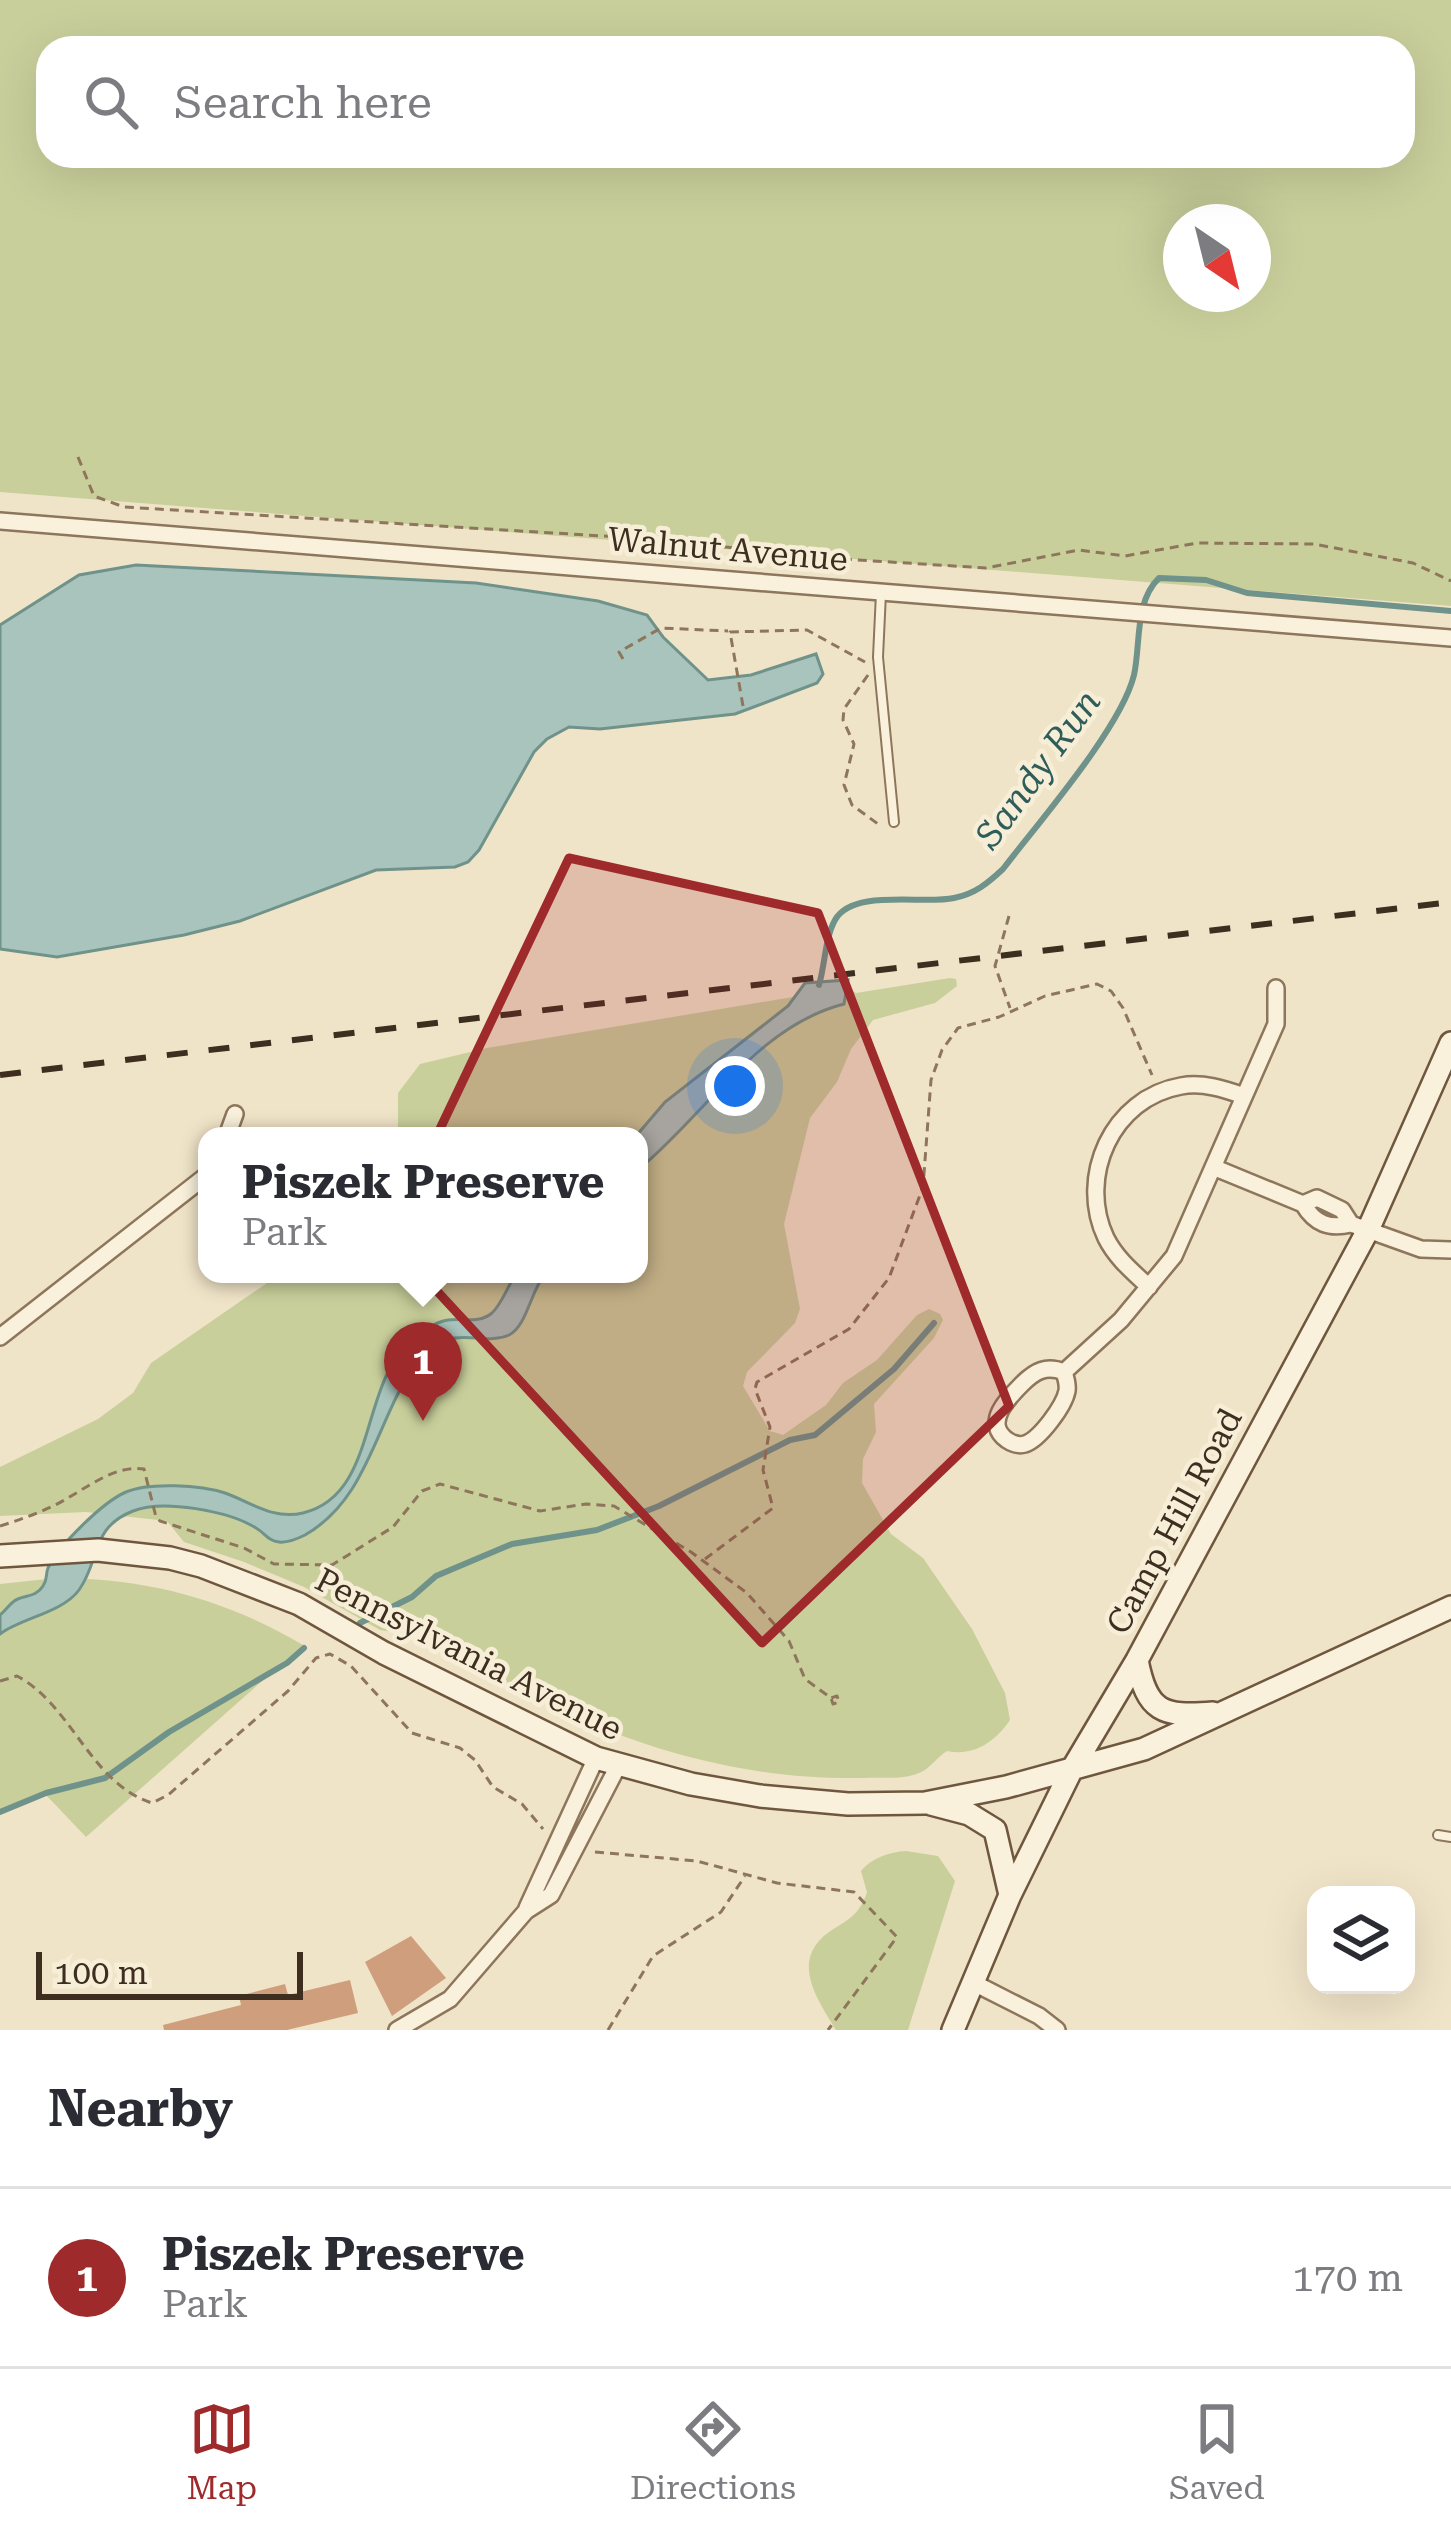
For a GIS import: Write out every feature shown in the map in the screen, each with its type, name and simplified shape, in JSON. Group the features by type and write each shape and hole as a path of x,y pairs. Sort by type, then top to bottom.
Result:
{"main road":[{"name":"Camp Hill Road","path":"953,2030 1010,1894 1071,1771 1137,1660 1451,1043"},
{"name":"Pennsylvania Avenue","path":"0,1556 98,1550 201,1565 299,1604 384,1653 607,1762 760,1796 848,1804 925,1803 1071,1771 1144,1749 1451,1607"},
{"path":"1137,1660 1143,1690 1160,1709 1182,1715 1232,1712"},
{"path":"925,1803 969,1814 995,1830 1010,1894"}],"street":[{"name":"Walnut Avenue","path":"0,520 1451,638"},
{"path":"1064,1372 1048,1368 1034,1372 1014,1392 998,1414 1002,1436 1025,1444 1038,1435 1064,1398 1064,1372 1121,1320 1174,1256 1276,1024 1276,988"},
{"path":"1149,1287 1106,1239 1095,1196 1096,1173 1116,1127 1158,1093 1181,1086 1204,1085 1244,1096"},
{"path":"230,1127 235,1114"},
{"path":"1214,1167 1303,1204 1311,1217 1332,1228 1359,1227 1421,1249 1451,1250"},
{"path":"0,1336 198,1182"},
{"path":"526,1911 558,1838 607,1762"},
{"path":"397,2030 450,1999 526,1911 550,1895 577,1847 607,1762"},
{"path":"972,1982 1057,2030"}],"lane":[{"path":"881,592 879,666 894,822"},
{"path":"1438,1835 1451,1837"}],"path":[{"path":"78,457 94,496 124,507 637,538 827,558 986,568 1079,550 1125,556 1197,542 1314,544 1413,563 1451,581"},
{"path":"619,652 661,628 807,630 879,666"},
{"path":"730,632 742,706"},
{"path":"615,646 623,659"},
{"path":"879,666 860,682 844,709 843,719 854,744 844,785 852,805 864,817 879,824 894,822"},
{"path":"1010,916 995,966 1010,1010"},
{"path":"703,1560 771,1512 764,1467 766,1414 755,1389 760,1380 849,1329 881,1292 918,1206 929,1096 942,1050 952,1035 968,1022 990,1019 1086,984 1104,987 1134,1028 1158,1093"},
{"path":"0,1526 54,1506 128,1468 144,1469 148,1475 156,1517 244,1548 274,1564 332,1565 393,1527 422,1491 440,1484 526,1509 602,1504 623,1509 703,1560 763,1609 789,1640 805,1678 831,1698"},
{"path":"0,1681 17,1676 42,1693 116,1779 144,1801 160,1801 288,1691 316,1658 330,1654 358,1674 412,1733 460,1748 475,1760 493,1787 522,1804 558,1838"},
{"path":"577,1847 587,1852 698,1861 809,1888 854,1892 897,1937 828,2030"},
{"path":"608,2030 652,1956 721,1912 746,1875"}],"highlighted area":[{"path":"569,858 818,913 1009,1406 762,1643 388,1238"}],"green space":[{"path":"0,0 1451,0 1451,606 0,492"},
{"path":"950,978 956,979 957,986 935,1003 873,1020 810,1118 784,1224 800,1309 795,1323 747,1372 743,1386 770,1431 783,1435 877,1360 917,1315 929,1309 940,1314 943,1320 934,1338 874,1404 876,1432 863,1459 862,1483 891,1534 923,1558 972,1629 1005,1693 1010,1720 983,1746 966,1752 947,1751 923,1771 892,1778 773,1773 687,1756 604,1729 478,1670 439,1643 421,1617 400,1633 380,1630 304,1587 184,1542 167,1521 86,1512 0,1516 0,1467 98,1419 133,1393 151,1363 267,1283 648,1283 648,1161 784,1031 843,1004 847,987 856,993"},
{"path":"796,999 665,1102 644,1127 398,1127 398,1093 420,1064 487,1048"},
{"path":"56,1578 122,1582 184,1594 244,1615 303,1645 86,1837 46,1795 0,1810 0,1584"},
{"path":"906,1851 938,1856 955,1881 908,2030 836,2030 810,1978 812,1952 820,1939 862,1904 867,1892 861,1871 865,1866 881,1856"}],"water":[{"path":"136,565 476,583 598,601 647,615 708,680 751,675 816,654 823,674 817,683 735,714 600,729 569,727 534,752 479,850 455,867 376,870 240,921 184,935 57,957 0,949 0,625 79,575"},
{"path":"848,980 844,1004 813,1015 758,1052 648,1161 648,1127 644,1127 665,1102 788,1006 805,983"},
{"path":"511,1283 540,1283 525,1316 509,1335 453,1338 429,1349 403,1384 344,1500 305,1535 275,1541 230,1516 196,1509 161,1506 133,1511 103,1535 86,1578 72,1598 0,1634 0,1615 17,1600 40,1590 48,1568 71,1536 126,1492 161,1486 203,1488 292,1515 327,1502 356,1464 382,1386 409,1342 443,1321 476,1320 499,1305"}],"building":[{"path":"411,1936 446,1978 392,2016 365,1962"},
{"path":"350,1980 358,2013 287,2030 164,2030 163,2025 241,2005 239,1996 285,1984 288,1995"}],"waterway":[{"name":"Sandy Run","path":"819,985 832,927 844,910 873,901 962,896 1003,869 1077,774 1126,697 1146,599 1159,578 1206,580 1247,593 1451,611"},
{"path":"360,1623 412,1597 436,1576 512,1544 597,1530 659,1506 790,1440 815,1435 894,1369 934,1323"},
{"path":"0,1812 46,1793 105,1778 304,1648"}],"railway":[{"path":"0,1075 1451,902"}],"place":[{"name":"Piszek Preserve","path":"423,1421"}]}
